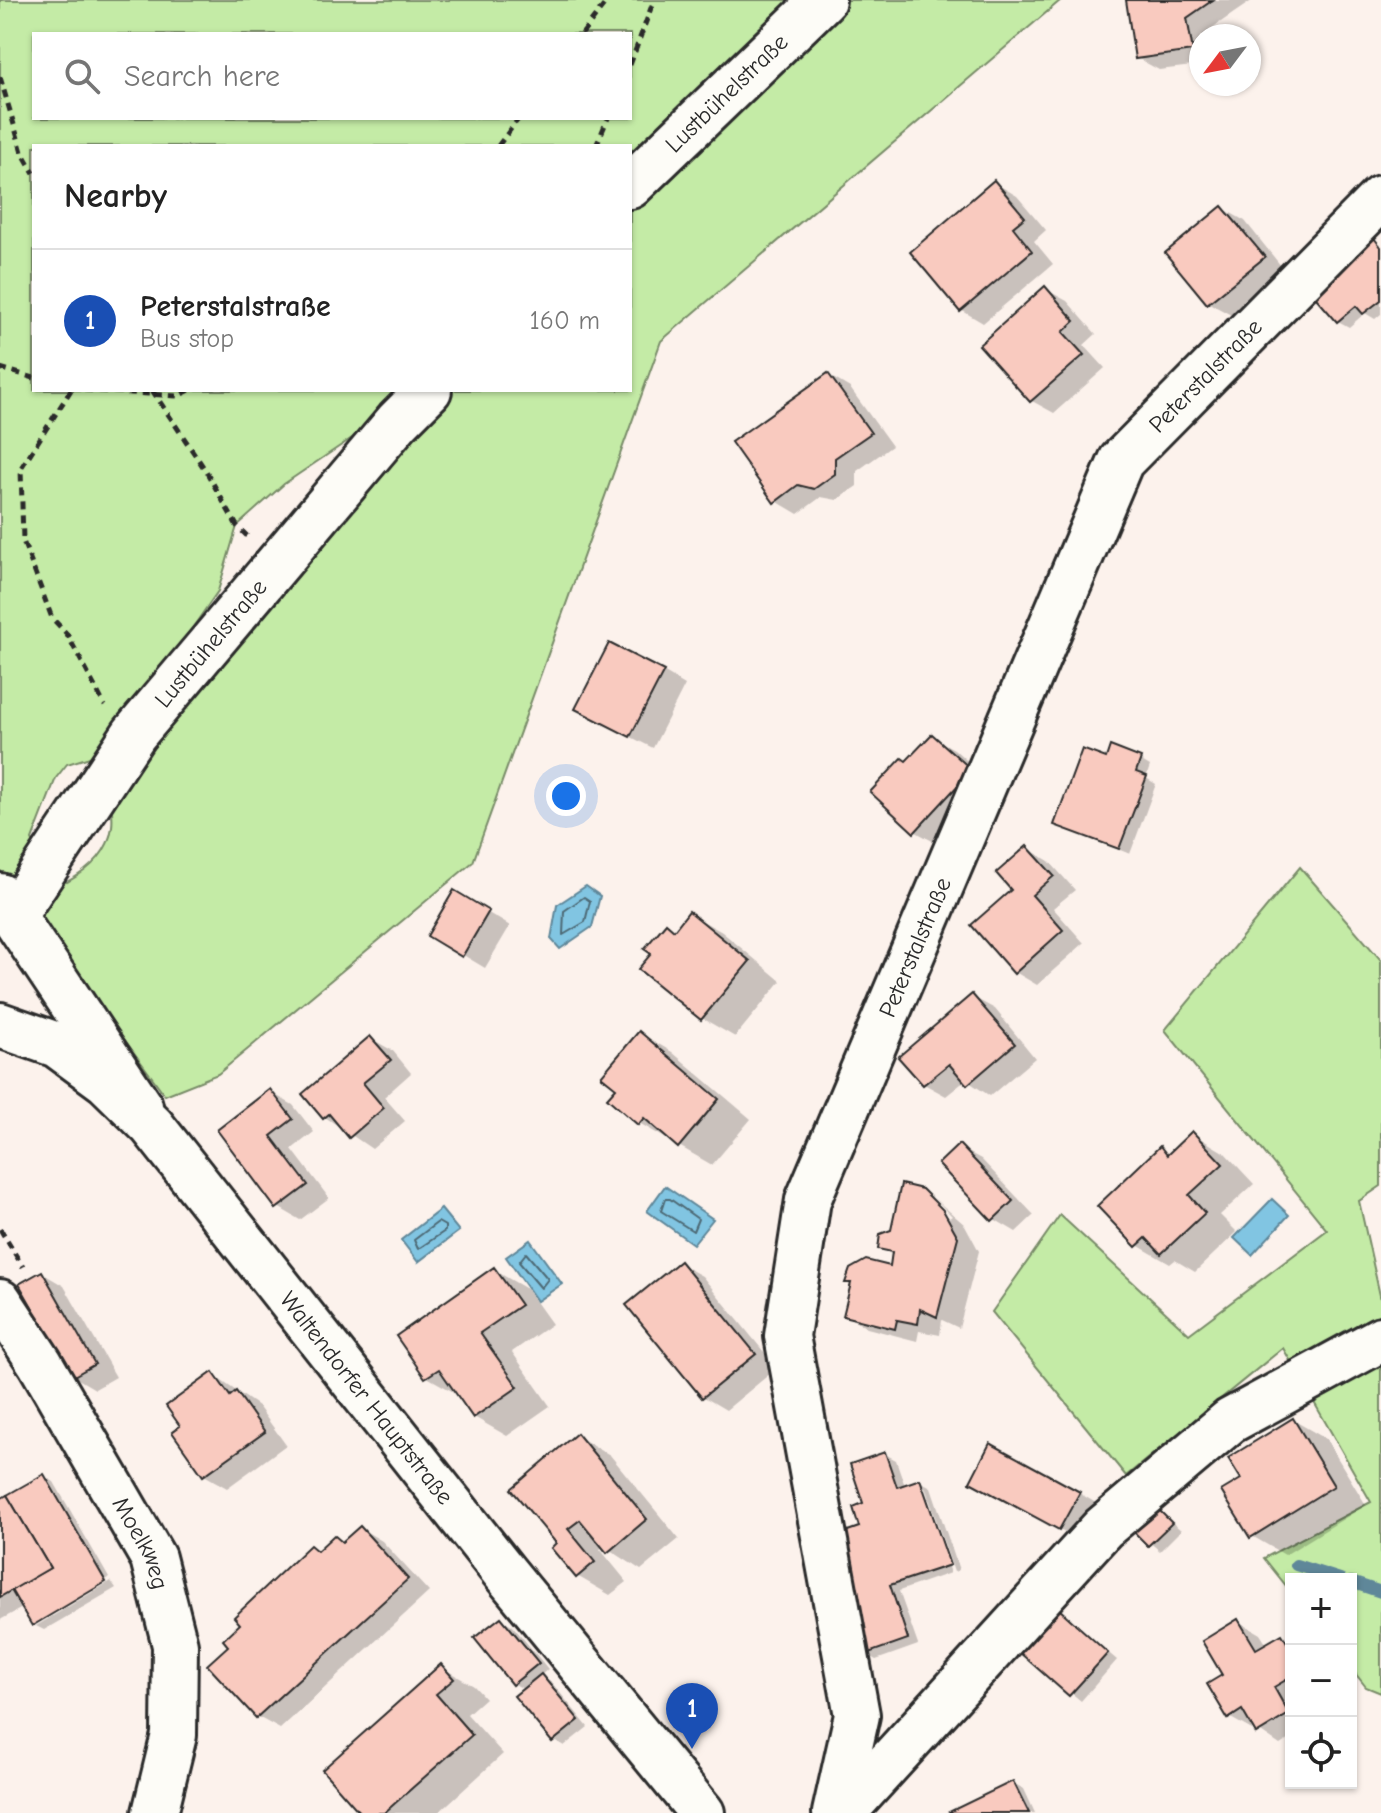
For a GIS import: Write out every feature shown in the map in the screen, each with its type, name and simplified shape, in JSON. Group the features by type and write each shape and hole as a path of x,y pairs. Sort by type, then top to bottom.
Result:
{"street":[{"name":"Lustbühelstraße","path":"632,184 823,0"},
{"name":"Peterstalstraße","path":"835,1813 857,1715 787,1336 808,1200 1121,461 1381,198"},
{"name":"Lustbühelstraße","path":"152,1126 7,905 122,752 277,565 427,392"},
{"name":"Waltendorfer Hauptstraße","path":"0,1025 57,1045 106,1081 152,1126 505,1573 702,1813"},
{"name":"Moelkweg","path":"15,1290 40,1363 153,1558 175,1645 174,1735 155,1813"},
{"path":"843,1813 1103,1528 1230,1421 1381,1339"}],"path":[{"path":"584,32 608,0"},
{"path":"632,60 654,0"},
{"path":"0,77 22,152 32,170"},
{"path":"500,144 518,120"},
{"path":"597,144 607,120"},
{"path":"0,368 32,377"},
{"path":"70,392 21,468 23,541 52,618 67,634 100,693 122,752"},
{"path":"154,392 178,396 186,392"},
{"path":"154,392 206,471 237,526 277,565"},
{"path":"0,1229 15,1290"}],"green space":[{"path":"0,0 1061,0 661,341 473,862 218,1074 165,1095 0,870","holes":["355,436 364,445 184,658 184,640 218,591 237,526 284,484","93,756 109,794 112,828 108,843 99,857 67,882 47,869 32,840 56,778 67,764"]},
{"path":"1300,867 1381,960 1381,1186 1359,1201 1381,1300 1381,1693 1366,1687 1357,1676 1357,1573 1285,1573 1285,1584 1264,1558 1371,1502 1283,1348 1126,1476 992,1312 1060,1215 1189,1334 1327,1230 1165,1030"}],"water":[{"path":"586,886 600,896 592,927 560,949 551,939 557,905"},
{"path":"665,1186 713,1219 693,1244 647,1211"},
{"path":"1272,1199 1289,1215 1252,1255 1234,1238"},
{"path":"441,1209 459,1231 418,1262 401,1240"},
{"path":"530,1240 562,1284 537,1301 506,1257"}],"building":[{"path":"1126,0 1213,0 1187,18 1189,52 1135,59"},
{"path":"994,180 1025,217 1013,227 1032,251 960,312 910,252"},
{"path":"1222,206 1265,257 1207,304 1165,253"},
{"path":"1374,238 1381,247 1381,300 1363,314 1356,306 1337,322 1310,291"},
{"path":"1045,286 1075,321 1063,332 1084,355 1030,402 979,345"},
{"path":"828,373 871,433 835,458 835,474 814,489 798,485 774,503 731,442"},
{"path":"609,643 664,671 630,737 575,709"},
{"path":"932,734 972,770 914,833 870,792 902,758 906,761"},
{"path":"1110,746 1141,758 1136,772 1147,776 1119,849 1054,825 1082,749 1106,758"},
{"path":"1027,846 1054,876 1032,895 1063,930 1014,974 971,925 1011,890 996,873"},
{"path":"454,890 489,911 462,957 427,936"},
{"path":"689,911 750,961 701,1020 638,969 651,954 644,949 666,923 674,930"},
{"path":"972,994 1015,1044 967,1085 949,1064 923,1085 898,1057"},
{"path":"639,1031 719,1099 678,1148 644,1118 638,1125 607,1098 616,1088 601,1076"},
{"path":"370,1036 391,1060 363,1083 384,1108 349,1138 329,1114 323,1119 302,1094"},
{"path":"270,1089 293,1119 271,1136 308,1185 276,1209 217,1130"},
{"path":"1192,1131 1223,1164 1189,1195 1205,1213 1161,1254 1146,1238 1136,1247 1097,1206 1160,1146 1167,1155"},
{"path":"959,1144 1013,1201 992,1221 938,1164"},
{"path":"901,1184 922,1189 943,1210 958,1237 937,1317 920,1309 918,1324 897,1320 895,1329 843,1316 851,1283 845,1283 850,1269 866,1260 890,1266 892,1252 878,1249 880,1234 891,1230"},
{"path":"680,1261 756,1354 702,1398 626,1305"},
{"path":"494,1267 521,1305 480,1333 518,1387 473,1418 439,1369 425,1378 396,1336"},
{"path":"42,1271 95,1364 72,1377 19,1284"},
{"path":"213,1372 230,1396 236,1391 265,1432 203,1476 172,1432 180,1426 166,1406"},
{"path":"1293,1418 1334,1486 1250,1538 1221,1491 1241,1479 1228,1458"},
{"path":"577,1433 647,1519 607,1553 580,1520 568,1529 595,1562 576,1578 551,1548 556,1543 511,1489"},
{"path":"990,1443 1080,1492 1059,1530 970,1482"},
{"path":"885,1452 897,1487 920,1479 950,1565 890,1585 908,1639 863,1655 842,1533 859,1527 853,1507 863,1503 850,1464"},
{"path":"44,1474 106,1582 32,1626 11,1590 50,1568 7,1495"},
{"path":"7,1495 50,1568 0,1597 0,1499"},
{"path":"1150,1501 1172,1523 1148,1546 1127,1525"},
{"path":"360,1526 408,1579 256,1718 207,1665 228,1646 223,1640 240,1624 234,1617 310,1545 317,1551 334,1535 342,1542"},
{"path":"1059,1609 1108,1653 1069,1696 1020,1653"},
{"path":"501,1617 539,1663 512,1685 474,1638"},
{"path":"1238,1619 1256,1649 1282,1634 1285,1639 1285,1681 1274,1687 1285,1707 1285,1716 1256,1734 1242,1710 1228,1719 1207,1684 1222,1675 1202,1641"},
{"path":"441,1664 454,1679 436,1694 472,1735 384,1813 360,1813 322,1770"},
{"path":"541,1674 579,1720 552,1742 514,1696"},
{"path":"1013,1781 1029,1813 949,1812"}],"waterway":[{"path":"1296,1565 1321,1573"},
{"path":"1357,1584 1381,1592"}],"place":[{"name":"Peterstalstraße","path":"692,1749"}]}
